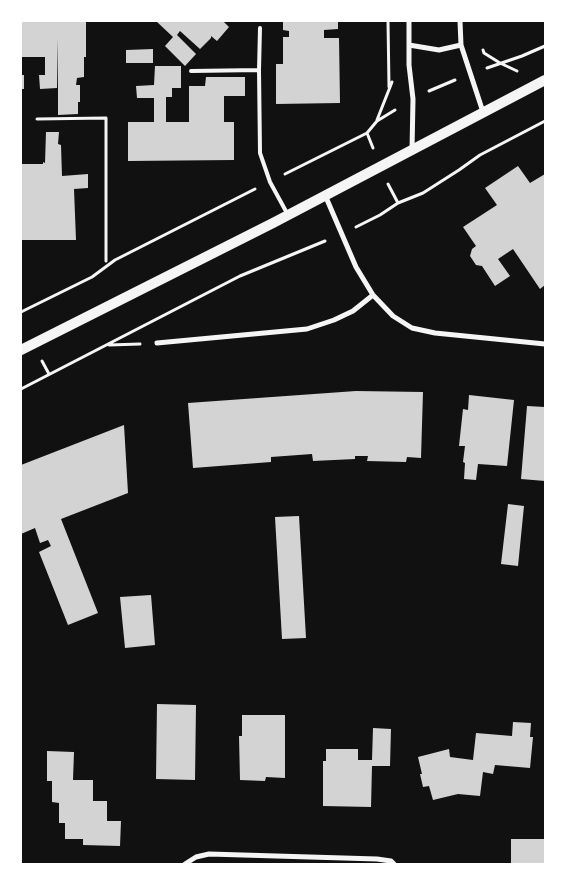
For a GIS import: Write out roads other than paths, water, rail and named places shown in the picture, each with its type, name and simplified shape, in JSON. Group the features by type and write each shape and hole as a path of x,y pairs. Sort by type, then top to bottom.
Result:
{"main road":[{"path":"21,350 288,215 545,80"}],"street":[{"path":"409,21 409,65 413,99 412,150"},
{"path":"460,21 461,45 483,112"},
{"path":"409,45 439,50 461,45"},
{"path":"325,195 356,267 373,295 393,316 412,328 436,333 545,344"},
{"path":"157,343 307,329 353,311 373,295"},
{"path":"185,864 196,857 209,854 346,861 377,859 391,861 394,864"}],"lane":[{"path":"260,28 260,152 270,182 288,215"},
{"path":"191,71 259,70"}]}
